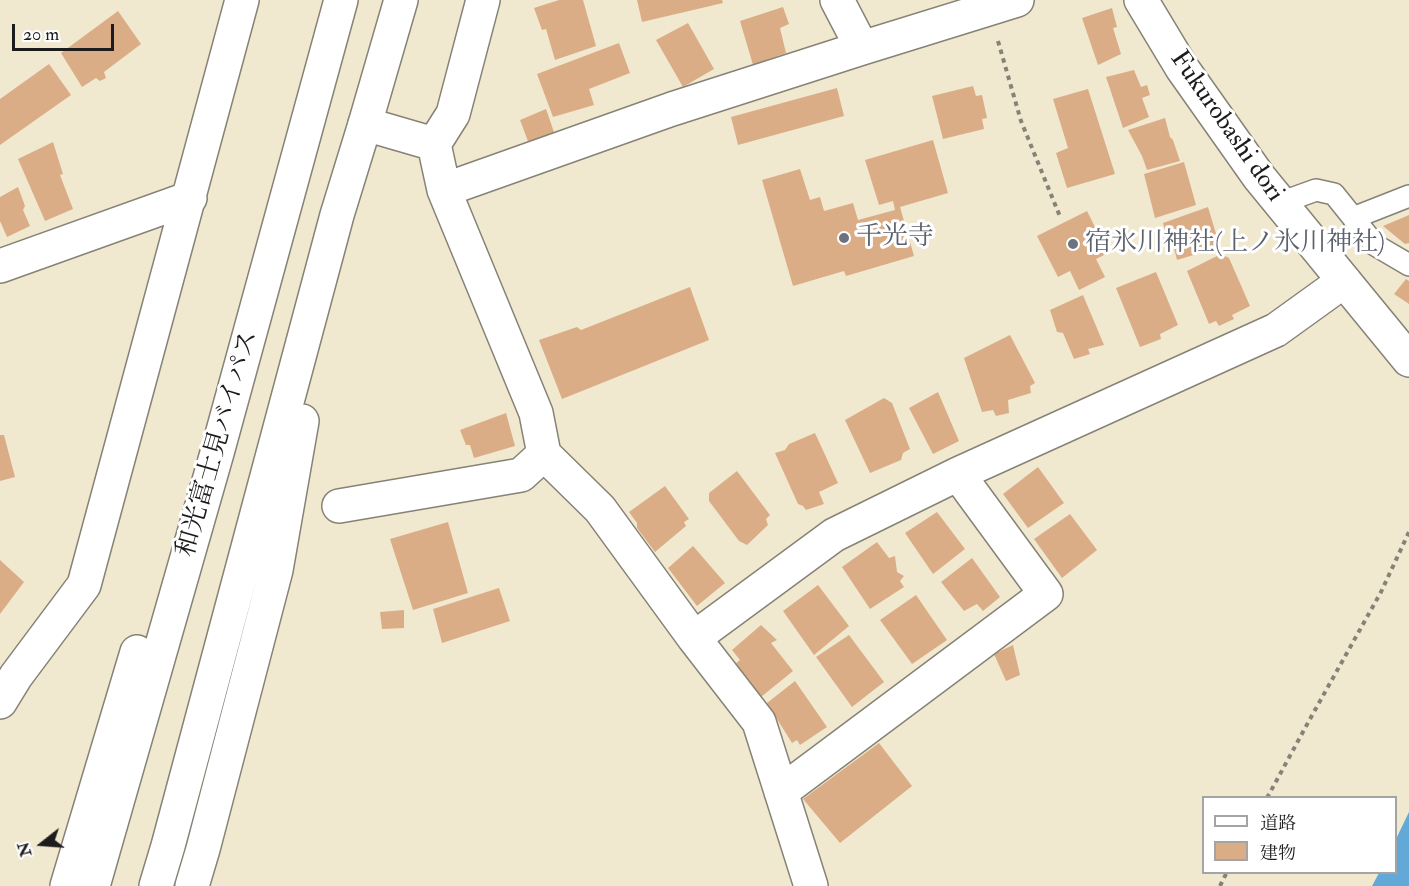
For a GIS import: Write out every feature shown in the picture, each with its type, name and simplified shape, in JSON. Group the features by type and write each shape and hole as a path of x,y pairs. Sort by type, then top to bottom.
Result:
{"main road":[{"path":"0,702 16,676 84,585 242,0"},
{"name":"和光富士見バイパス","path":"93,886 217,453 341,0"},
{"name":"和光富士見バイパス","path":"156,886 172,834 337,215 401,0"},
{"path":"483,0 453,114 434,144 444,190 537,413 544,454 600,509 694,638 759,722 811,886"},
{"path":"837,0 862,48"},
{"name":"Fukurobashi dori","path":"1141,0 1182,68 1259,177 1409,360"},
{"path":"444,190 672,109 1003,4"},
{"path":"365,124 434,144"},
{"path":"0,266 190,198"},
{"path":"192,886 276,570 337,215"},
{"path":"694,638 834,535 958,474 1276,330 1344,281"},
{"path":"68,886 175,525 217,453"},
{"path":"339,506 520,475 544,454"},
{"path":"781,792 1046,594 958,474"}],"lane":[{"path":"1280,203 1316,190 1334,194 1375,245 1407,262"},
{"path":"1353,218 1409,196"}],"path":[{"path":"1003,4 1021,121 1061,219"},
{"path":"1268,796 1381,592 1409,532"}],"water":[{"path":"1409,812 1409,886 1372,886 1378,874 1397,874 1397,837"}],"building":[{"path":"559,0 583,0 596,46 555,60 546,29 542,30 534,8"},
{"path":"637,0 722,0 723,3 642,22"},
{"path":"783,7 789,24 780,28 786,53 753,65 740,21"},
{"path":"1112,8 1117,27 1113,28 1121,54 1098,65 1082,18"},
{"path":"118,11 141,44 104,72 106,78 100,81 96,78 82,87 61,53"},
{"path":"688,23 714,69 683,87 656,40"},
{"path":"619,43 630,73 589,89 594,105 553,117 537,74"},
{"path":"49,64 71,95 0,145 0,99"},
{"path":"1134,70 1141,87 1147,85 1150,95 1142,98 1149,117 1123,128 1106,77"},
{"path":"973,86 976,96 982,95 987,118 982,119 984,129 943,139 932,96"},
{"path":"837,88 844,116 738,145 731,117"},
{"path":"1088,89 1115,174 1067,188 1056,153 1068,148 1053,99"},
{"path":"546,109 555,135 529,144 520,120"},
{"path":"1165,118 1180,161 1147,170 1128,130"},
{"name":"千光寺","path":"933,140 948,193 900,207 914,256 846,276 844,271 793,286 762,180 800,169 810,200 820,197 824,211 853,203 858,220 895,210 893,201 879,205 865,160"},
{"path":"53,142 63,174 60,175 73,209 45,221 18,159"},
{"path":"1184,162 1196,205 1155,218 1144,174"},
{"path":"18,187 25,206 23,210 30,226 7,237 0,221 0,197"},
{"path":"1208,207 1220,247 1177,260 1173,244 1169,245 1163,223"},
{"name":"宿氷川神社(上ノ氷川神社)","path":"1087,211 1108,253 1096,259 1105,277 1079,290 1070,271 1058,277 1037,236"},
{"path":"1409,215 1409,243 1405,244 1383,226"},
{"path":"1221,254 1229,258 1250,306 1232,315 1234,319 1219,326 1216,321 1209,324 1187,271"},
{"path":"1156,272 1178,325 1160,334 1161,339 1140,347 1116,288"},
{"path":"1406,279 1409,281 1409,304 1394,294"},
{"path":"690,287 709,340 562,399 539,340 577,327 581,330"},
{"path":"1083,295 1104,345 1088,349 1090,354 1074,359 1063,333 1057,332 1050,310"},
{"path":"1010,335 1035,383 1030,386 1031,393 1008,400 1009,413 996,416 993,410 982,412 964,358"},
{"path":"938,392 959,441 933,454 909,408"},
{"path":"884,398 892,403 910,449 903,453 901,460 870,473 845,420"},
{"path":"506,413 515,446 474,458 470,445 466,445 460,430"},
{"path":"815,433 838,483 819,492 824,504 806,510 798,504 775,453"},
{"path":"0,435 4,435 15,477 0,481"},
{"path":"1038,467 1064,503 1028,528 1003,494"},
{"path":"737,471 770,515 766,519 768,525 747,545 739,541 709,501 709,493"},
{"path":"665,486 689,519 684,522 686,526 655,552 637,528 637,523 629,512"},
{"path":"937,512 965,549 933,574 905,533"},
{"path":"1070,514 1097,550 1062,578 1034,539"},
{"path":"448,522 468,593 413,610 390,539"},
{"path":"877,542 889,558 895,556 897,572 904,576 900,581 904,587 870,609 842,567"},
{"path":"693,546 725,583 697,606 668,568"},
{"path":"972,558 1000,597 983,611 977,604 964,611 941,582"},
{"path":"0,560 24,582 0,614"},
{"path":"818,585 849,626 814,655 783,611"},
{"path":"499,588 510,621 442,643 433,609"},
{"path":"916,595 947,640 912,664 880,620"},
{"path":"404,610 404,628 382,629 380,612"},
{"path":"761,625 777,640 771,643 793,671 761,697 734,665 740,660 732,650"},
{"path":"849,635 884,682 852,707 816,657"},
{"path":"1013,645 1020,675 1006,681 994,654"},
{"path":"795,681 827,727 800,745 797,740 792,743 767,703"},
{"path":"879,743 912,786 840,843 803,799"}],"place":[{"name":"千光寺","path":"844,238"},
{"name":"宿氷川神社(上ノ氷川神社)","path":"1073,244"}]}
